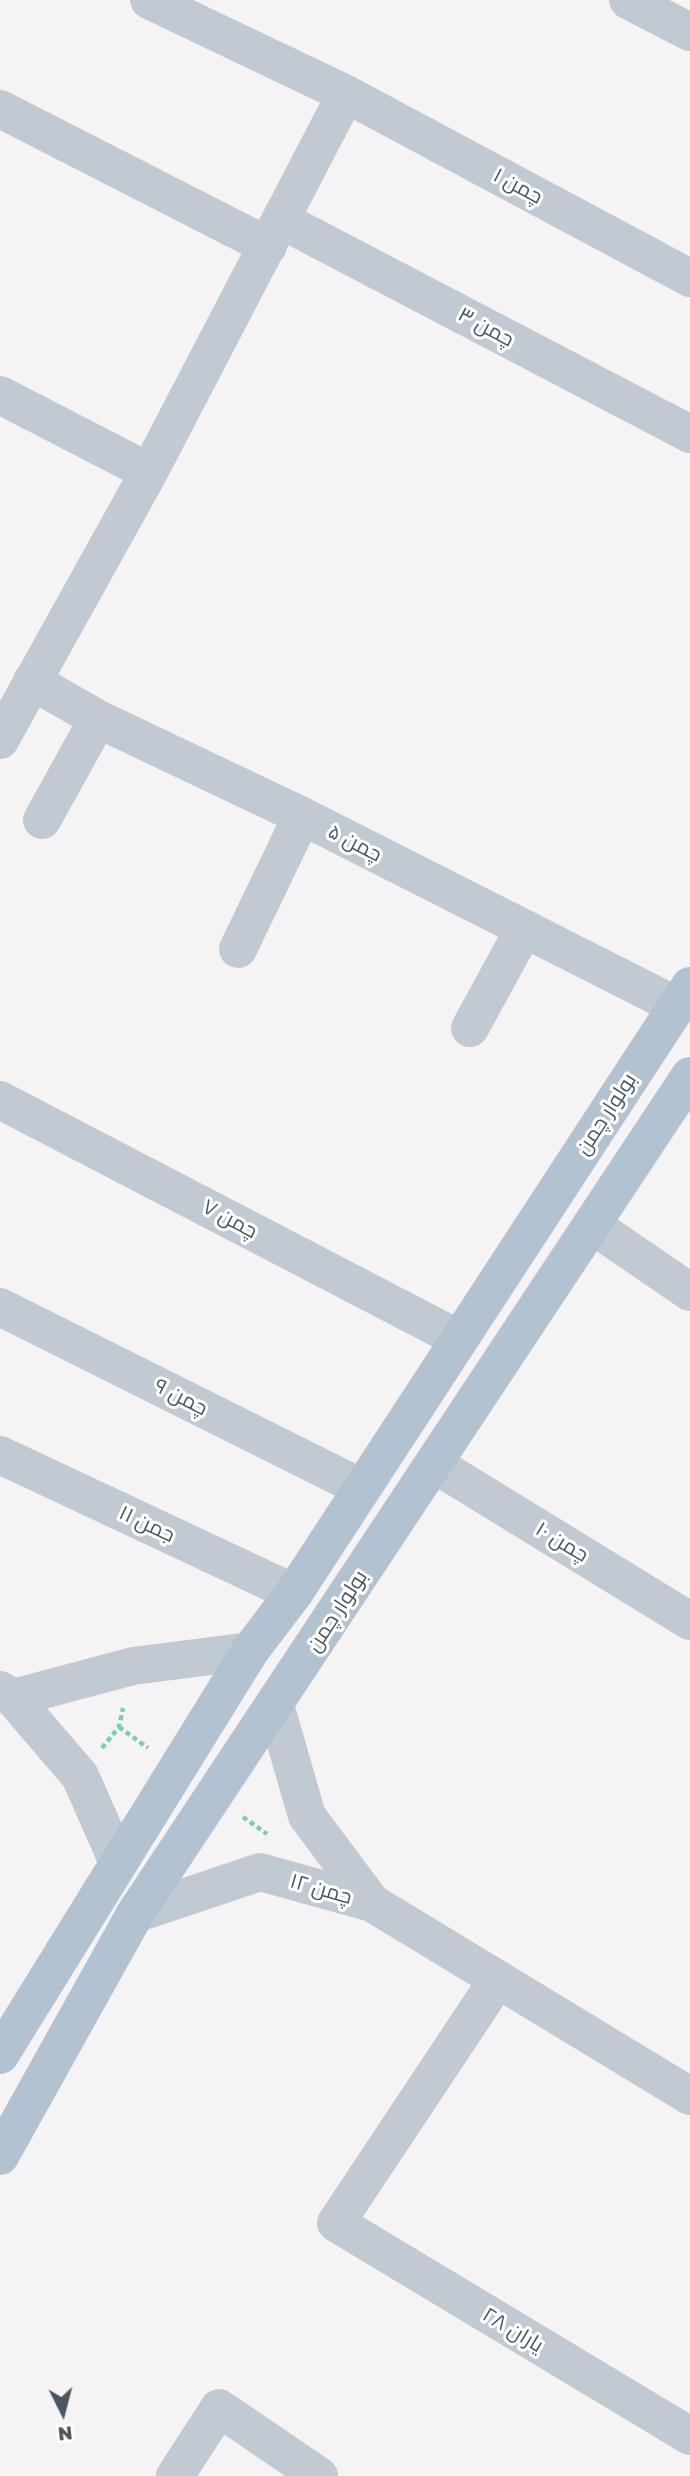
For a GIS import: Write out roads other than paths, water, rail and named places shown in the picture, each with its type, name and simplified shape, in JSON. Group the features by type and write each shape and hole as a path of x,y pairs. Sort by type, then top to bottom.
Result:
{"main road":[{"name":"بولوار چمن","path":"0,2055 250,1651 294,1592 684,996"},
{"name":"بولوار چمن","path":"0,2156 135,1914 690,1076"}],"street":[{"name":"چمن ۱","path":"149,0 346,94 690,278"},
{"path":"628,0 690,32"},
{"path":"0,740 18,691 149,472 346,94"},
{"name":"چمن ۳","path":"0,109 274,233 690,434"},
{"path":"0,395 149,472"},
{"name":"چمن ۵","path":"18,691 97,719 302,816 524,929 684,996"},
{"path":"42,820 97,719"},
{"path":"238,949 302,816"},
{"path":"470,1028 524,929"},
{"name":"چمن ۷","path":"0,1100 459,1339"},
{"path":"592,1225 690,1292"},
{"name":"چمن ۹","path":"0,1307 362,1488"},
{"name":"جمن ۱۱","path":"0,1455 294,1592"},
{"name":"چمن ۱۰","path":"434,1464 690,1621"},
{"path":"118,1862 80,1776 7,1694 133,1666 250,1651"},
{"name":"چمن ۱۲","path":"275,1705 307,1816 372,1903"},
{"name":"چمن ۱۲","path":"135,1914 260,1872 372,1903"},
{"path":"372,1903 690,2096"},
{"name":"یاران ۲۸","path":"498,1979 336,2223 690,2436"},
{"path":"175,2476 219,2408 319,2476"}]}
